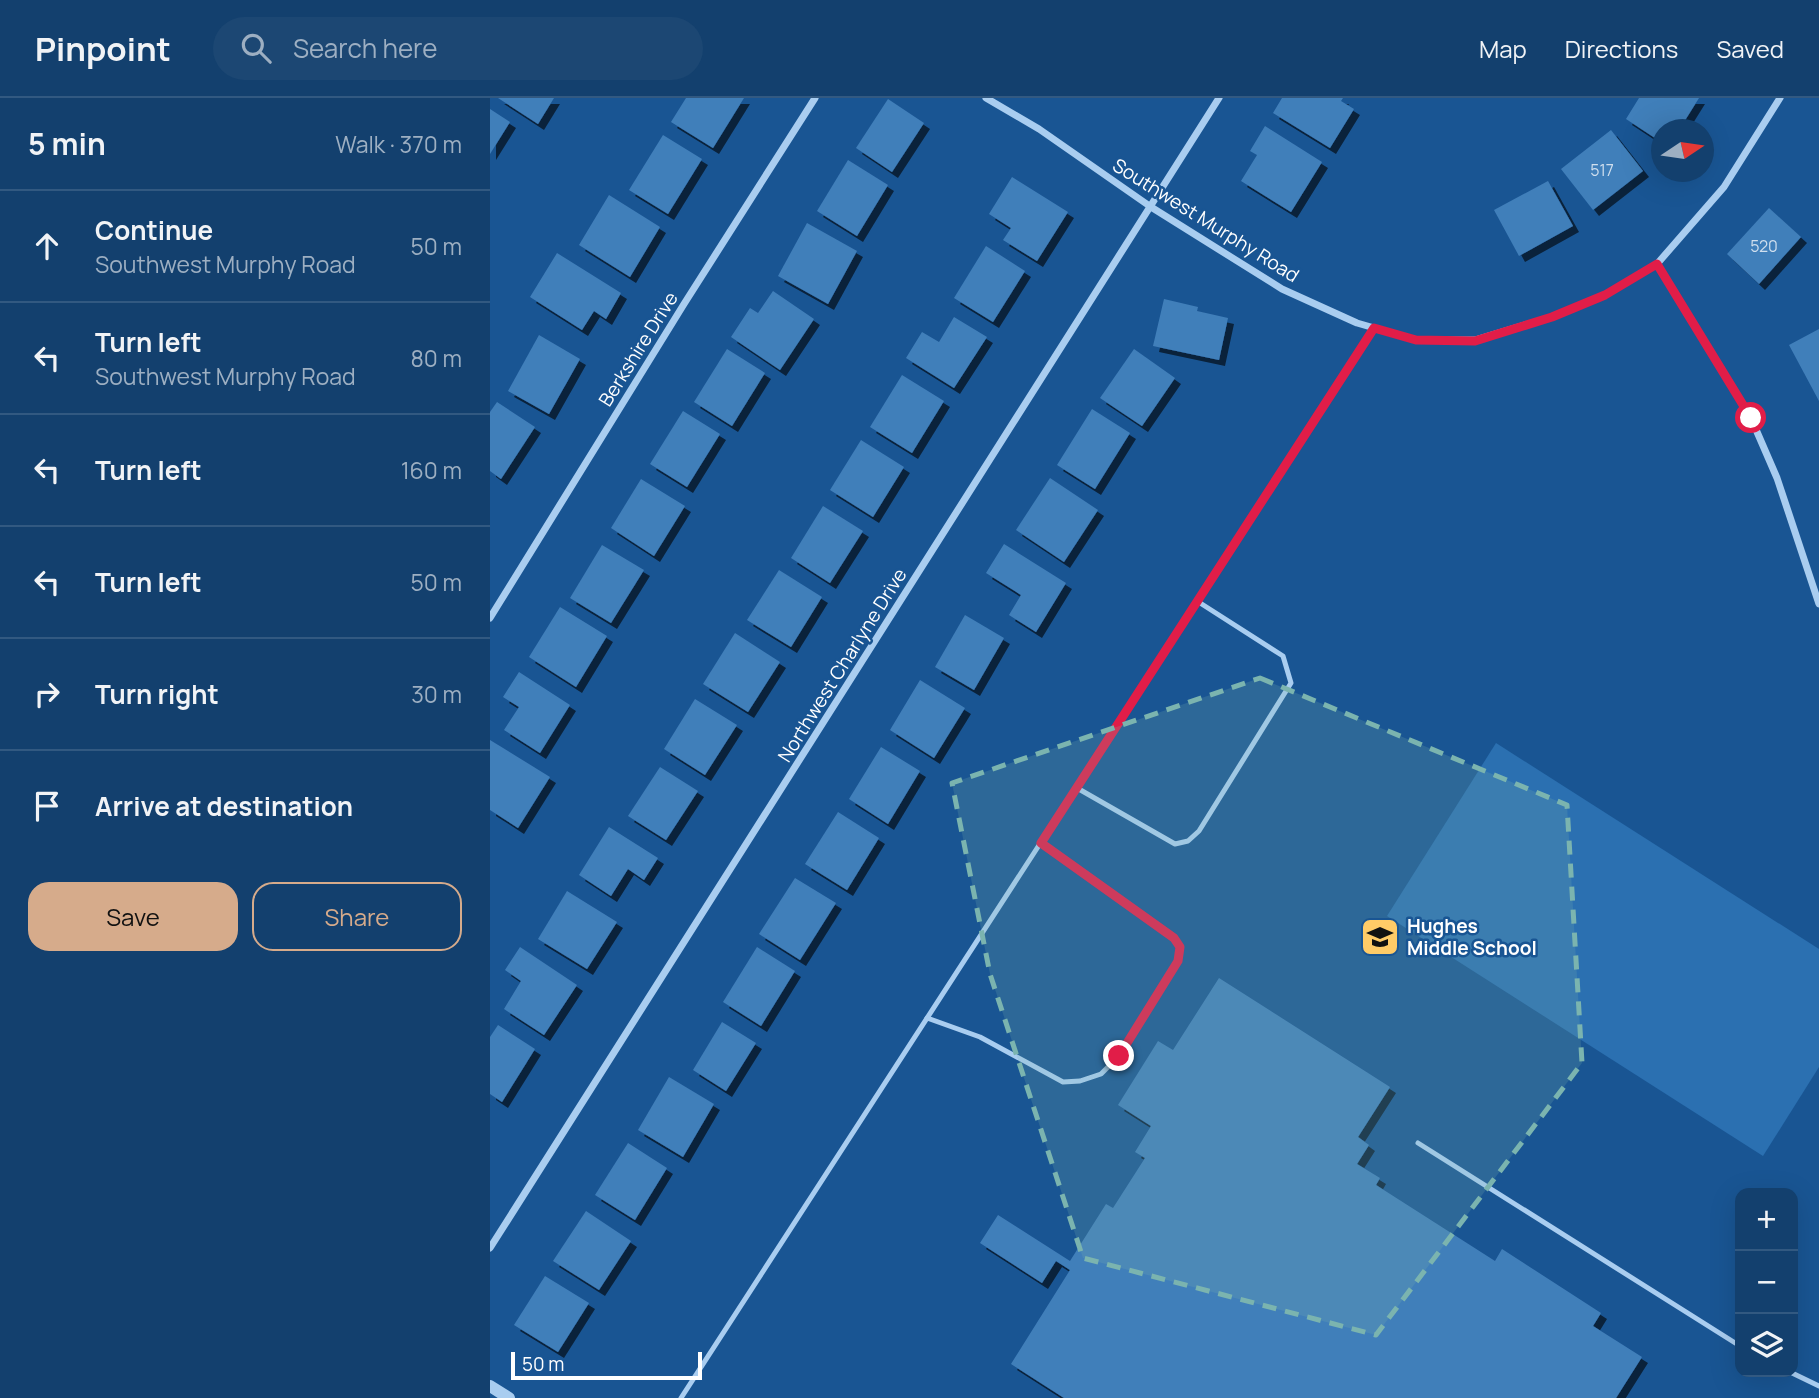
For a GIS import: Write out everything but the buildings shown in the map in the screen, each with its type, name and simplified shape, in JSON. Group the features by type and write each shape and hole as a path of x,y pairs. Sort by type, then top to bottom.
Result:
{"street":[{"name":"Berkshire Drive","path":"490,618 815,98"},
{"name":"Southwest Murphy Road","path":"986,98 1039,129 1151,207 1282,289 1357,323 1416,340 1475,341 1552,317 1605,295 1657,264 1724,187 1780,98"},
{"name":"Northwest Charlyne Drive","path":"490,1248 1219,98"},
{"path":"1657,264 1751,418 1777,478 1819,604"},
{"path":"490,1386 509,1398"}],"lane":[{"path":"681,1398 1374,328"},
{"path":"1077,788 1175,844 1188,841 1199,831 1292,683 1283,656 1197,601"},
{"path":"927,1018 979,1037 1063,1082 1080,1082 1101,1074 1119,1056 1178,961 1180,947 1174,938 1041,843"},
{"path":"1418,1143 1735,1343"},
{"path":"1798,1376 1819,1386"}],"highlighted area":[{"path":"1260,678 1567,805 1582,1063 1376,1335 1083,1258 990,974 952,783"}],"shaded area":[{"path":"1496,743 1819,949 1819,1067 1763,1156 1387,916"}],"place":[{"name":"Hughes Middle School","path":"1380,937"}],"route":[{"path":"1119,1056 1178,961 1180,947 1174,938 1041,843 1374,328 1416,340 1475,341 1552,317 1605,295 1657,264 1751,418"}]}
